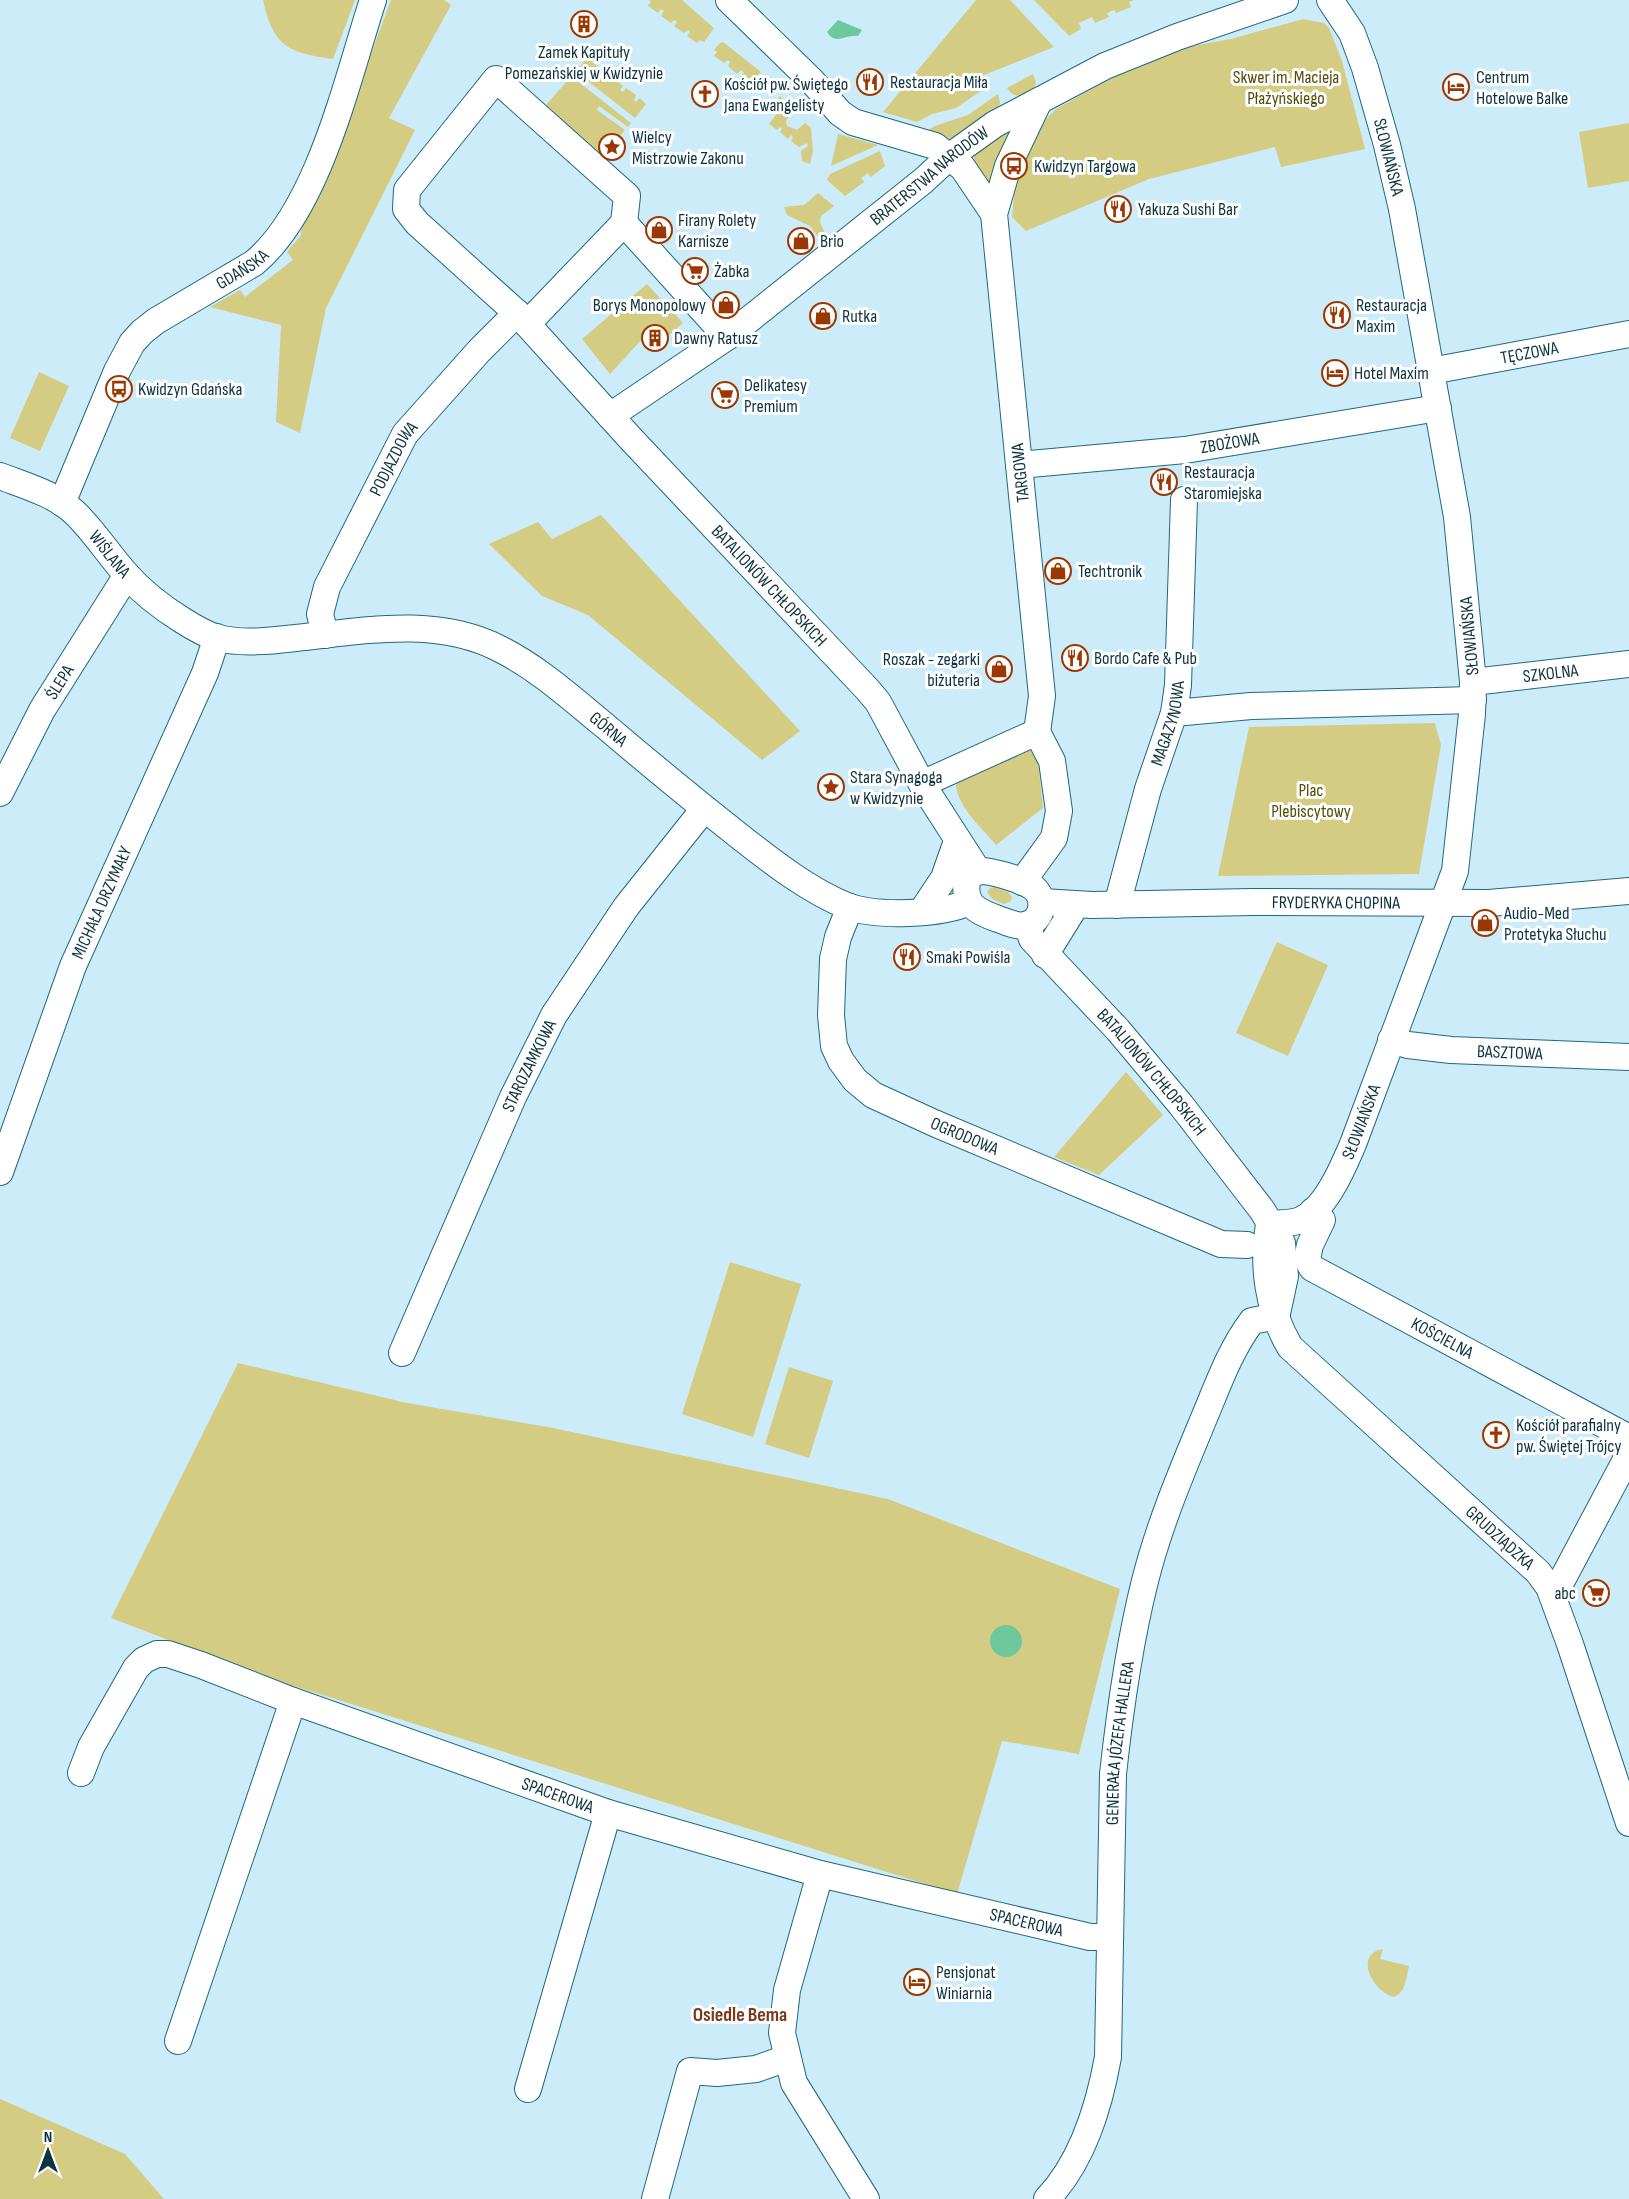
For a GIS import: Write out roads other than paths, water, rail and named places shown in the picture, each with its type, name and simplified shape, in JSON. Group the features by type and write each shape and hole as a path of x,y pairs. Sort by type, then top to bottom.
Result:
{"street":[{"name":"GDAŃSKA","path":"62,503 117,371 132,344 156,321 254,263 268,252 288,225 322,155 336,118 373,0"},
{"name":"TARGOWA","path":"729,0 811,80 840,113 853,122 935,146 963,168 994,214"},
{"name":"BRATERSTWA NARODÓW","path":"610,416 727,337 923,181 949,157 995,124 1105,66 1177,37 1285,0"},
{"name":"SŁOWIAŃSKA","path":"1269,1224 1301,1220 1313,1211 1334,1186 1391,1040 1455,871 1473,691 1460,534 1402,209 1365,68 1352,33 1330,0"},
{"name":"BATALIONÓW CHŁOPSKICH","path":"624,224 627,196 496,78 407,190 406,209 417,223 522,318 610,416 878,702 922,784 978,871"},
{"name":"TARGOWA","path":"1037,732 1042,696 994,214 1008,166 1039,101"},
{"path":"624,224 727,337"},
{"name":"PODJAZDOWA","path":"325,635 320,614 327,587 405,434 479,351 522,318 624,224"},
{"name":"TĘCZOWA","path":"1431,371 1629,334"},
{"name":"ZBOŻOWA","path":"1019,465 1185,458 1438,408"},
{"name":"WIŚLANA","path":"0,476 62,503 76,514 127,575 158,604 195,628 216,638"},
{"name":"MAGAZYNOWA","path":"1117,905 1148,789 1174,713 1178,685 1185,500"},
{"name":"ŚLEPA","path":"0,792 42,710 127,575"},
{"name":"GÓRNA","path":"216,638 242,641 380,629 427,628 465,634 503,650 554,684 767,858 824,895 850,907 877,913 955,908 969,902"},
{"name":"MICHAŁA DRZYMAŁY","path":"0,1172 73,966 205,673 216,638"},
{"name":"SZKOLNA","path":"1473,691 1629,664"},
{"path":"1174,713 1473,691"},
{"path":"922,784 1037,732 1052,761 1059,811 1054,838 1022,882"},
{"name":"STAROZAMKOWA","path":"402,1353 513,1097 554,1015 626,907 705,809"},
{"path":"922,911 944,878 957,841"},
{"path":"978,871 987,871 1022,882 1032,886 1039,893 1042,902 1041,911 1036,919 1027,925 1017,926 977,911 969,902 965,889 968,877 978,871"},
{"name":"FRYDERYKA CHOPINA","path":"1042,902 1076,905 1253,902 1489,903 1629,891"},
{"path":"1045,955 1076,905"},
{"name":"OGRODOWA","path":"850,907 838,937 833,959 831,1015 834,1046 841,1061 855,1080 873,1095 934,1123 1221,1244 1248,1245"},
{"name":"BATALIONÓW CHŁOPSKICH","path":"1027,925 1032,939 1045,955 1118,1030 1175,1098 1262,1210 1269,1224"},
{"name":"BASZTOWA","path":"1391,1040 1408,1046 1451,1050 1629,1057"},
{"name":"KOŚCIELNA","path":"1313,1211 1322,1220 1310,1245 1307,1259 1312,1268 1629,1438"},
{"path":"1269,1224 1265,1247 1267,1275 1269,1294 1276,1316"},
{"name":"GRUDZIĄDZKA","path":"1276,1316 1279,1328 1290,1347 1538,1572 1549,1587 1629,1823"},
{"name":"GENERAŁA JÓZEFA HALLERA","path":"1047,2199 1068,2171 1089,2130 1103,2086 1108,2057 1113,1774 1118,1729 1145,1581 1164,1518 1238,1340 1252,1321 1276,1316"},
{"path":"1549,1587 1560,1582 1629,1454"},
{"name":"SPACEROWA","path":"81,1773 91,1747 135,1668 144,1660 157,1654 168,1654 608,1813 820,1874 1090,1937 1110,1937"},
{"path":"178,2041 293,1701"},
{"path":"528,2089 608,1813"},
{"path":"820,1874 787,1990 782,2033 794,2083 866,2199"},
{"path":"655,2199 690,2071 717,2073 756,2069 787,2058"}],"place":[{"name":"Zamek Kapituły Pomezańskiej w Kwidzynie","path":"584,24"},
{"name":"Restauracja Miła","path":"870,82"},
{"name":"Centrum Hotelowe Balke","path":"1456,87"},
{"name":"Kościół pw. Świętego Jana Ewangelisty","path":"705,94"},
{"name":"Wielcy Mistrzowie Zakonu","path":"612,147"},
{"name":"Kwidzyn Targowa","path":"1014,166"},
{"name":"Yakuza Sushi Bar","path":"1118,209"},
{"name":"Firany Rolety Karnisze","path":"659,230"},
{"name":"Brio","path":"801,241"},
{"name":"Żabka","path":"695,271"},
{"name":"Borys Monopolowy","path":"726,305"},
{"name":"Restauracja Maxim","path":"1337,315"},
{"name":"Rutka","path":"823,316"},
{"name":"Dawny Ratusz","path":"655,338"},
{"name":"Hotel Maxim","path":"1335,373"},
{"name":"Kwidzyn Gdańska","path":"119,389"},
{"name":"Delikatesy Premium","path":"725,395"},
{"name":"Restauracja Staromiejska","path":"1164,482"},
{"name":"Techtronik","path":"1058,571"},
{"name":"Bordo Cafe & Pub","path":"1075,658"},
{"name":"Roszak - zegarki biżuteria","path":"999,669"},
{"name":"Stara Synagoga w Kwidzynie","path":"831,787"},
{"name":"Audio-Med Protetyka Słuchu","path":"1485,923"},
{"name":"Smaki Powiśla","path":"907,957"},
{"name":"Kościół parafialny pw. Świętej Trójcy","path":"1496,1435"},
{"name":"abc","path":"1596,1593"},
{"name":"Pensjonat Winiarnia","path":"917,1982"}],"district":[{"name":"Osiedle Bema","path":"740,2014"}],"park label":[{"name":"Skwer im. Macieja Płażyńskiego","path":"1286,88"},
{"name":"Plac Plebiscytowy","path":"1311,800"}]}
